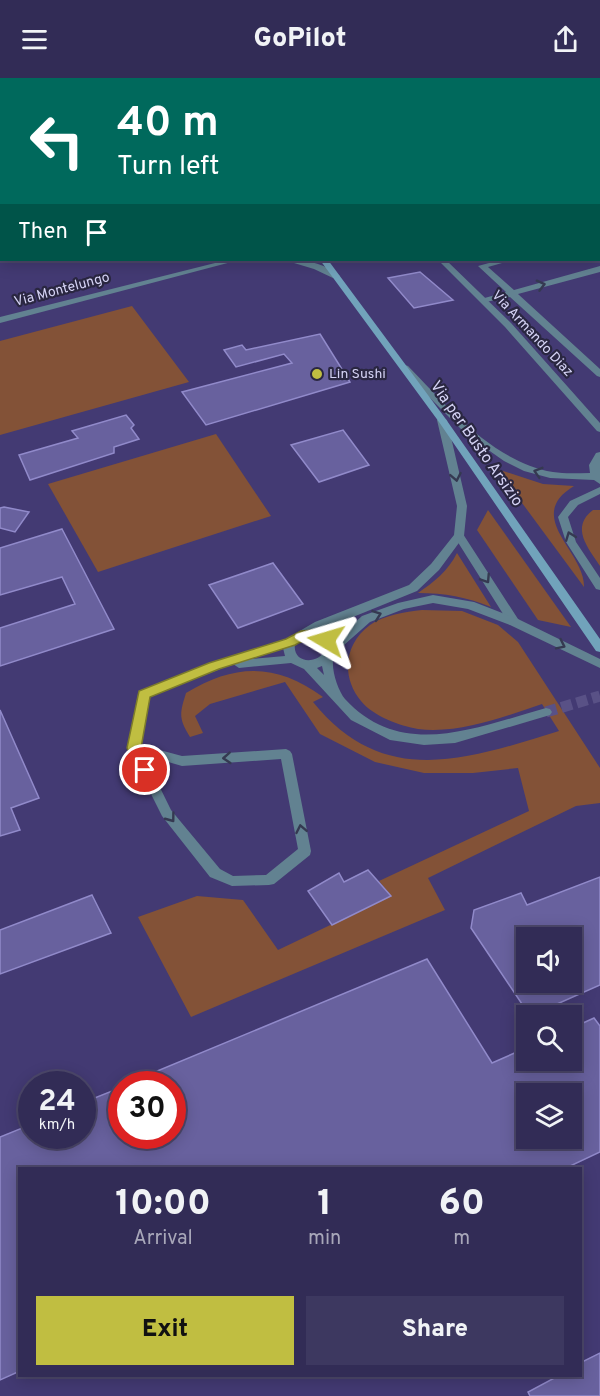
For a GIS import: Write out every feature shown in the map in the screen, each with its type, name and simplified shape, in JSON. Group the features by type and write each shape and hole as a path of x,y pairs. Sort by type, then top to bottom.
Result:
{"main road":[{"name":"Via per Busto Arsizio","path":"325,261 442,420 600,648"}],"street":[{"name":"Via Montelungo","path":"0,320 231,261"},
{"path":"292,261 314,266 336,276"},
{"name":"Via Armando Diaz","path":"443,261 508,325 600,429"},
{"path":"479,263 499,261"},
{"path":"479,263 600,374"},
{"path":"484,301 600,269"},
{"path":"394,357 486,448 515,465 552,476 598,479"},
{"path":"134,748 182,761 286,754 305,851 269,880 232,881 215,873 166,813 134,748 144,694 214,666 290,642 319,625 413,588 435,567 459,536 462,506 442,420"},
{"path":"598,479 593,469 594,462 600,455"},
{"path":"600,490 574,503 563,517 571,542 600,586"},
{"path":"459,536 514,622"},
{"path":"308,665 328,654 366,619 402,606 434,599 470,605 514,622 600,664"},
{"path":"301,635 321,637 326,640 334,692"},
{"path":"290,642 288,652 293,659"},
{"path":"214,666 293,659 308,665 356,717 390,735 424,740 455,738 546,712"}],"shaded area":[{"path":"132,306 189,382 0,435 0,341"},
{"path":"216,434 271,516 98,572 48,484"},
{"path":"497,469 543,484 574,486 560,498 554,510 555,522 560,535 576,560 584,587"},
{"path":"488,510 571,627 538,620 477,530"},
{"path":"593,510 600,510 600,566 586,545 582,530 586,517"},
{"path":"457,553 491,607 455,596 418,593 440,576"},
{"path":"422,610 462,611 498,625 518,642 600,768 600,803 576,806 428,878 445,910 191,1017 138,917 197,896 243,900 278,950 391,896 379,881 529,811 518,768 473,773 424,773 375,762 320,734 285,682 210,704 195,716 203,733 190,737 183,725 181,715 186,693 222,676 256,671 289,678 306,686 323,697 313,702 340,730 369,748 398,757 428,760 460,757 492,751 559,731 542,704 465,727 434,730 418,729 395,723 366,706 355,692 348,671 350,651 355,642 370,625 382,619 395,614"}],"building":[{"path":"420,272 453,300 414,308 388,278"},
{"path":"320,334 350,382 206,425 182,392 292,363 284,354 236,367 224,350 242,345 246,350"},
{"path":"126,415 134,425 131,428 139,439 114,447 114,453 30,480 19,455 78,438 72,431"},
{"path":"343,430 369,465 319,482 291,445"},
{"path":"0,508 29,512 15,532 0,528"},
{"path":"62,529 114,629 0,666 0,628 75,604 62,577 0,595 0,548"},
{"path":"273,563 303,604 238,628 209,585"},
{"path":"0,710 39,798 11,808 20,830 0,836"},
{"path":"368,870 391,896 332,925 308,891 339,873 344,882"},
{"path":"600,877 600,985 582,993 582,927 516,927 516,993 582,993 555,1005 523,1005 471,928 474,910 521,893 527,905"},
{"path":"92,895 111,933 0,974 0,930"},
{"path":"427,959 492,1063 516,1052 516,1071 582,1071 582,1023 594,1018 600,1026 600,1152 568,1167 18,1167 18,1372 0,1380 0,1137 18,1130 18,1149 96,1149 96,1097 108,1093 108,1149 186,1149 186,1071 157,1071"},
{"path":"600,1353 600,1396 530,1396 528,1392 556,1377 582,1377 582,1362"}],"tunnel":[{"path":"546,712 600,696"}],"place":[{"name":"Lin Sushi","path":"317,374"}],"route":[{"path":"145,770 134,748 144,694 214,666 290,642 301,635 315,635 326,640"}]}
